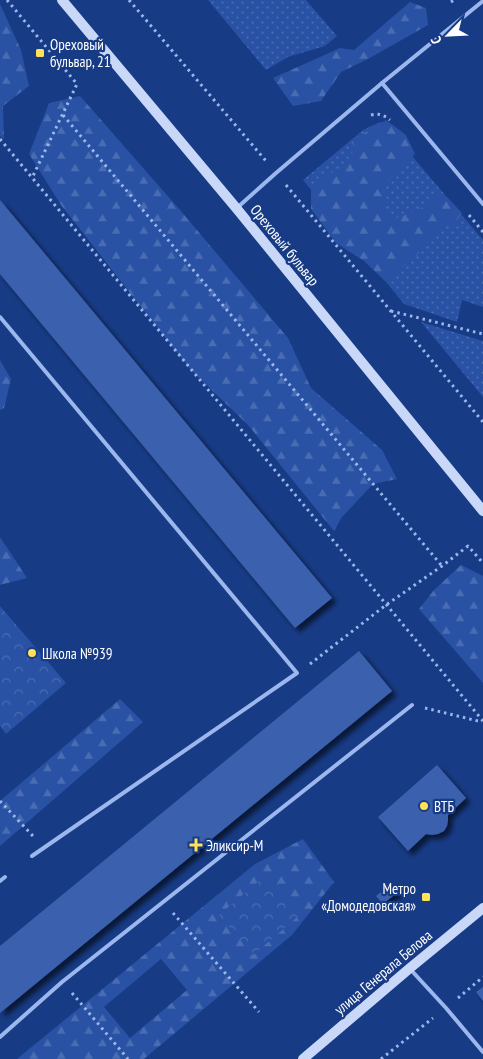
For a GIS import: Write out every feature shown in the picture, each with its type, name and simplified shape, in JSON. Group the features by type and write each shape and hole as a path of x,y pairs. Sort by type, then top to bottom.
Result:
{"main road":[{"name":"Ореховый бульвар","path":"62,0 237,209 483,511"},
{"name":"улица Генерала Белова","path":"303,1059 483,908"}],"lane":[{"path":"237,209 276,173 382,83 483,1"},
{"path":"382,83 483,204"},
{"path":"0,317 297,673 32,856"},
{"path":"0,1036 62,982 412,705"},
{"path":"0,881 5,877"},
{"path":"410,968 483,1052"}],"path":[{"path":"6,0 77,84 32,178"},
{"path":"129,0 483,422"},
{"path":"63,115 442,566"},
{"path":"369,115 385,116 390,120"},
{"path":"0,139 483,722"},
{"path":"464,210 483,232"},
{"path":"390,310 483,334"},
{"path":"297,673 386,605 468,546 483,563"},
{"path":"412,705 483,722"},
{"path":"0,801 44,847"},
{"path":"163,902 259,1012"},
{"path":"62,982 128,1059"}],"green space":[{"path":"208,0 306,0 337,36 325,46 288,57 266,70"},
{"path":"410,2 426,8 428,25 341,72 321,101 293,106 273,78 340,48 354,50"},
{"path":"0,4 21,50 29,86 3,106 4,139 0,136"},
{"path":"80,96 180,210 288,338 311,388 382,450 397,479 373,484 342,517 334,531 248,425 190,369 61,205 29,154 49,103"},
{"path":"386,120 406,135 415,154 391,177 383,189 387,214 397,218 420,209 437,196 448,198 462,213 454,223 439,230 416,256 385,281 364,261 336,243 311,209 311,187 341,167 351,163 354,139"},
{"path":"380,122 386,125 483,240 483,307 462,300 457,322 404,304 303,180 363,130"},
{"path":"421,322 483,341 483,397"},
{"path":"0,360 11,379 4,408 0,410"},
{"path":"0,537 27,578 0,585"},
{"path":"461,565 483,576 483,683 419,609 434,590"},
{"path":"0,606 66,683 6,734 0,726"},
{"path":"120,699 143,722 0,846 0,801"},
{"path":"303,839 334,882 292,935 144,1059 17,1059 255,864","holes":["161,959 187,990 130,1038 104,1007"]},
{"path":"268,873 302,913 253,955 219,915"}],"building":[{"path":"0,200 332,598 295,628 0,274"},
{"path":"359,651 392,691 0,1013 0,946"},
{"name":"ВТБ","path":"437,765 466,798 448,815 447,826 444,831 432,835 426,834 408,851 378,817"},
{"path":"392,883 399,891 383,904 376,896"},
{"path":"483,987 483,1001 476,992"}],"place":[{"name":"Ореховый бульвар, 21","path":"40,53"},
{"name":"Школа №939","path":"32,653"},
{"name":"ВТБ","path":"424,806"},
{"name":"Эликсир-М","path":"196,845"},
{"name":"Метро «Домодедовская»","path":"426,897"}]}
